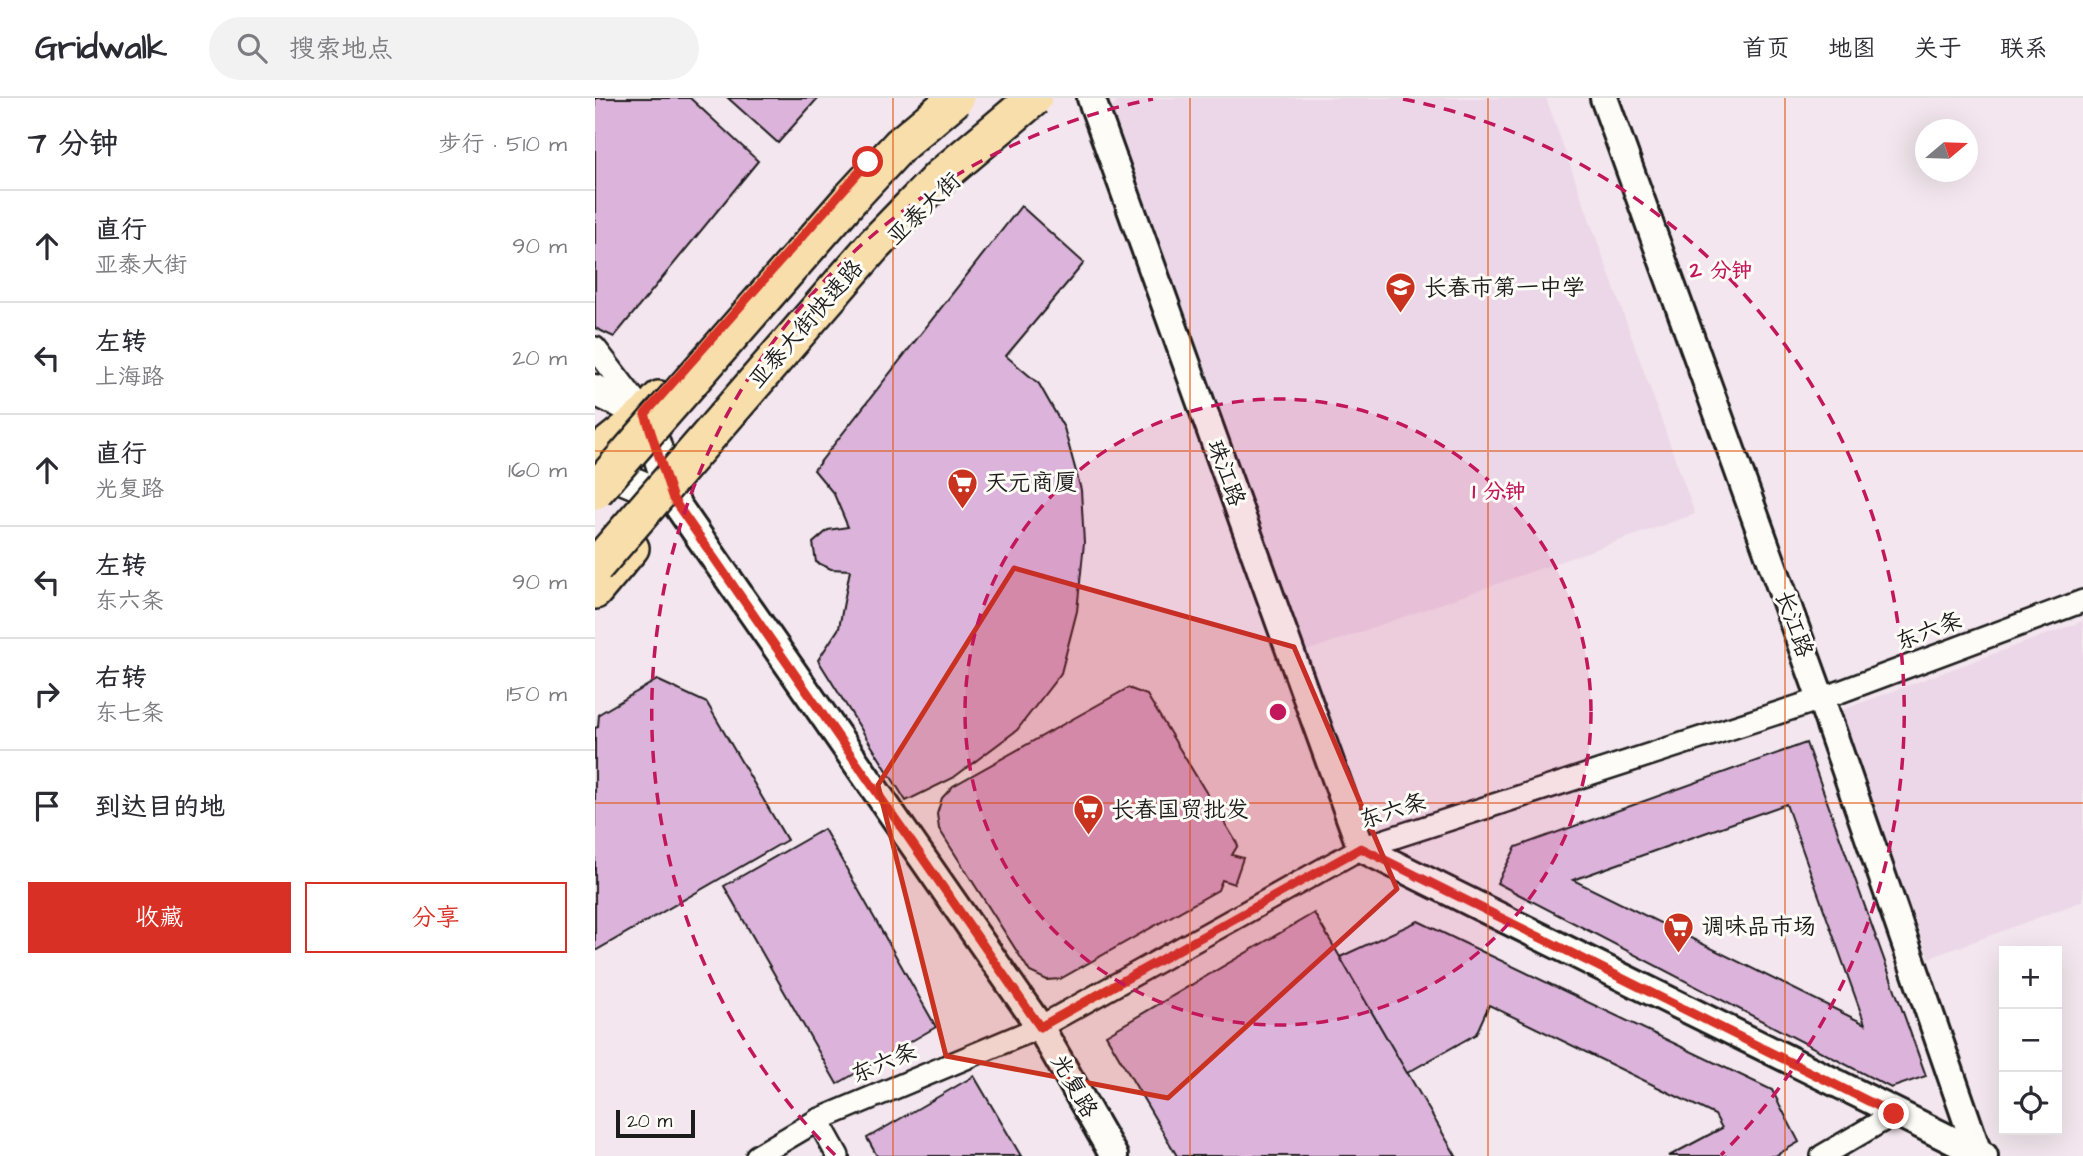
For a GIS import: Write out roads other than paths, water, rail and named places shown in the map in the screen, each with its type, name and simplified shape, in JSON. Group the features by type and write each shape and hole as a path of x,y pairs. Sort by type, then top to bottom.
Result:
{"highway":[{"path":"595,491 851,198 900,145 956,98"},
{"name":"亚泰大街快速路","path":"595,567 874,245 940,177 1034,98"}],"main road":[{"path":"595,454 645,414 868,162 935,98"},
{"name":"亚泰大街","path":"595,592 902,227 974,161 1052,98"},
{"path":"595,390 645,414 673,499"},
{"path":"595,467 673,499"}],"street":[{"name":"珠江路","path":"1091,98 1361,848"},
{"name":"长江路","path":"1604,98 1821,699 1981,1154"},
{"path":"595,348 645,414"},
{"name":"光复路","path":"673,499 1040,1027 1114,1156"},
{"name":"东六条","path":"757,1156 818,1120 1040,1027 1361,848 1821,699 2083,601"},
{"path":"1361,848 1894,1114 1981,1154"},
{"path":"1822,1156 1894,1114"},
{"path":"818,1120 838,1156"}],"place":[{"name":"长春市第一中学","path":"1401,315"},
{"name":"天元商厦","path":"962,510"},
{"name":"长春国贸批发","path":"1088,837"},
{"name":"调味品市场","path":"1678,954"}]}
